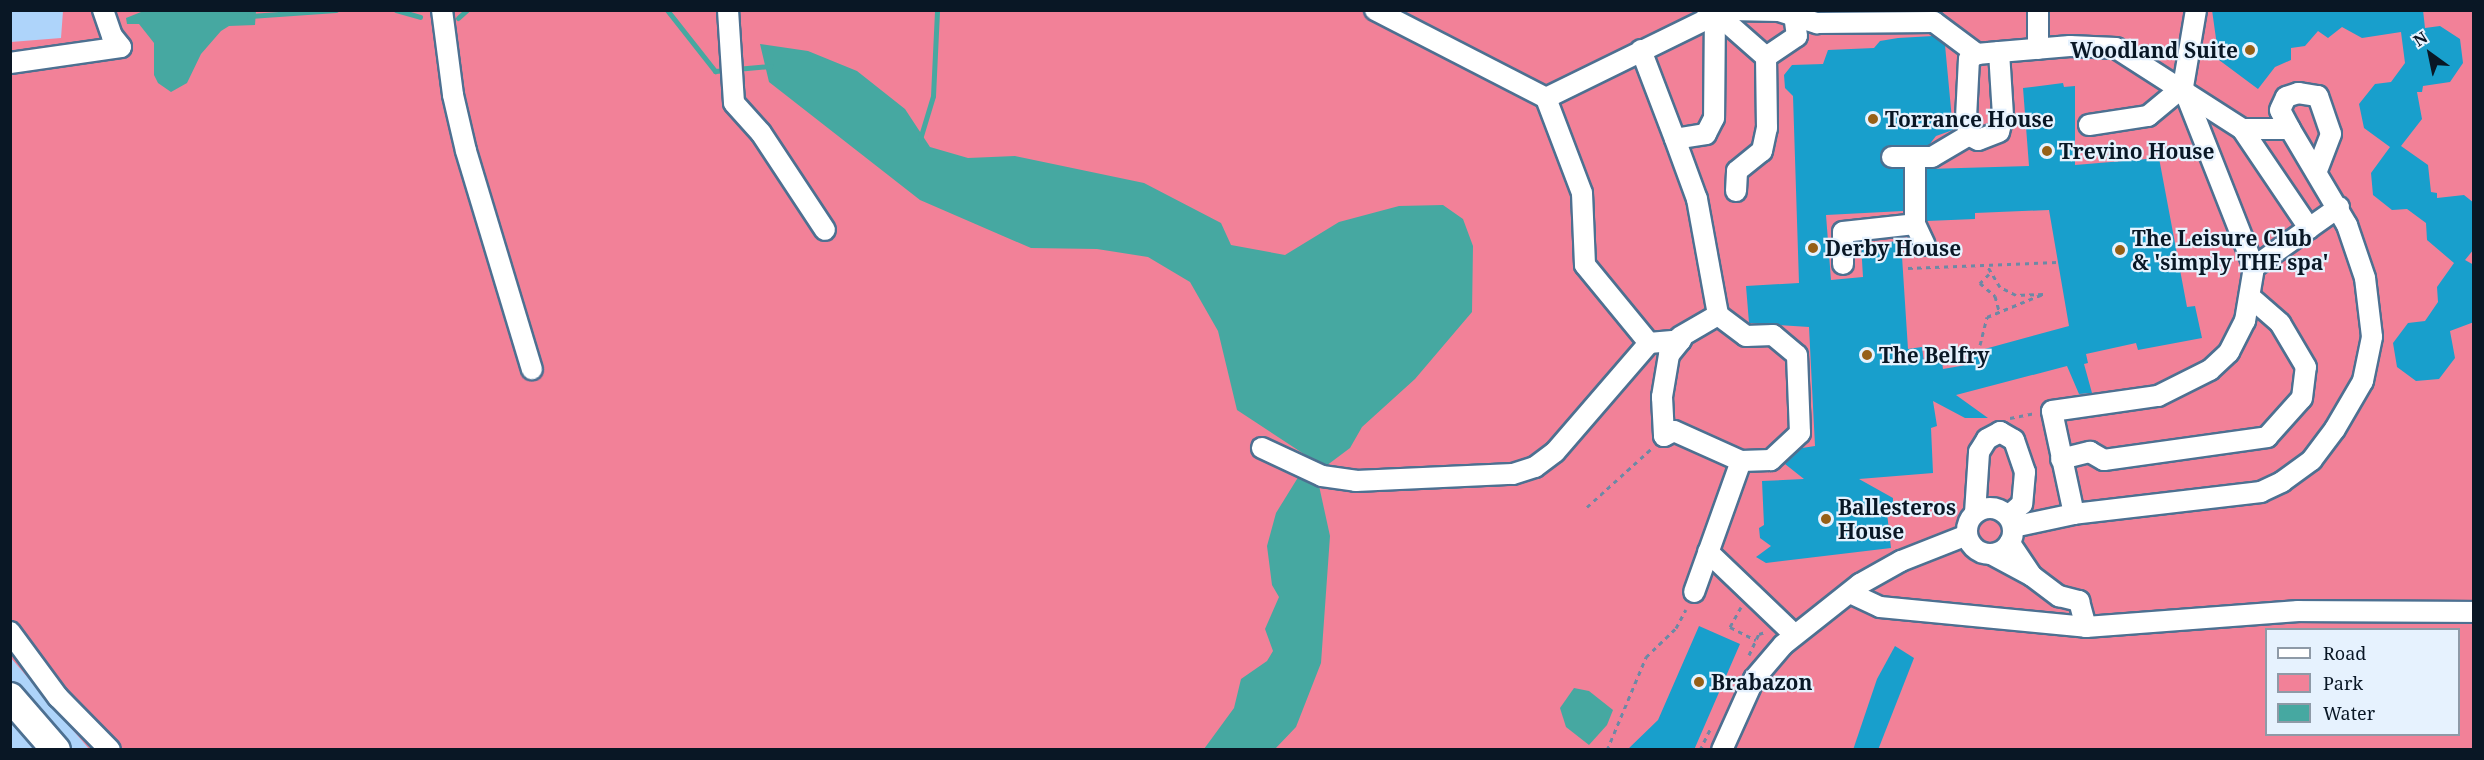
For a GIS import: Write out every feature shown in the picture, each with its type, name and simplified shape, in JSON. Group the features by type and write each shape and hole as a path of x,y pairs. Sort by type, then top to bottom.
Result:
{"highway":[{"path":"10,697 56,750"}],"lane":[{"path":"10,63 58,59 94,49 121,47 111,36 103,10"},
{"path":"442,10 453,95 466,151 532,369"},
{"path":"728,10 729,59 734,103 761,133 825,230"},
{"path":"1375,10 1546,98 1582,193 1585,266 1653,345 1662,397 1664,436 1674,431 1734,464 1771,460 1800,433 1797,355 1773,335 1746,336 1718,315 1697,199 1641,50"},
{"path":"2038,10 2038,48"},
{"path":"2074,514 2052,411 2158,396 2194,381 2229,352 2251,298 2254,267 2183,87 2196,10"},
{"path":"1546,98 1641,50 1719,16 1784,12 1817,23"},
{"path":"1784,12 1797,36"},
{"path":"1719,16 1766,57 1767,128 1762,151 1737,171 1736,190"},
{"path":"1675,140 1706,134 1714,118 1719,16"},
{"path":"1766,57 1817,23 1851,16 1941,24 1977,54"},
{"path":"1969,135 1966,67 1977,54 2038,48 2116,48 2183,87 2242,129 2308,228"},
{"path":"1892,157 1932,157 1969,135 1988,140 1999,132 2003,116 1999,52"},
{"path":"2090,125 2148,116 2183,87"},
{"path":"2010,528 2074,514 2261,492 2312,460 2363,381 2372,337 2365,278 2339,207 2290,129 2280,110 2286,97 2298,93 2318,96 2331,134 2317,171"},
{"path":"2242,129 2290,129"},
{"path":"1915,158 1915,224 1925,245"},
{"path":"2254,267 2339,207"},
{"path":"1843,264 1844,231 1915,224"},
{"path":"2061,459 2090,452 2104,460 2267,437 2302,398 2306,367 2280,323 2251,298"},
{"path":"1262,448 1322,476 1383,480 1513,474 1535,467 1590,417 1653,345 1680,337 1718,315"},
{"path":"1991,554 2010,528 2022,504 2025,472 2014,440 2000,432 1987,439 1979,452 1975,513 1967,535 1974,548 1991,554 2032,576 2059,596 2079,601 2086,627"},
{"path":"1694,591 1734,464"},
{"path":"1975,513 1992,508 2010,528 2032,576"},
{"path":"1722,750 1754,679 1795,635 1850,593 1901,561 1967,535"},
{"path":"1708,552 1795,635"},
{"path":"1850,593 1880,607 1911,612 2086,627 2298,611 2474,612"},
{"path":"10,633 58,697 110,750"}],"path":[{"path":"1908,268 1988,267 2057,262"},
{"path":"1980,345 1985,320 1999,311 2043,294 2016,295 2000,287 1989,274 1988,267"},
{"path":"1989,274 1980,283 1995,296 1999,311"},
{"path":"1995,296 2000,287"},
{"path":"2013,306 2016,295"},
{"path":"2000,432 2013,415 2052,411"},
{"path":"1587,507 1664,436"},
{"path":"1607,750 1646,657 1676,628 1694,591"},
{"path":"1744,603 1730,627 1756,640"}],"green space":[{"name":"The Belfry","path":"63,11 2473,11 2473,749 90,750 11,658 11,42 61,38"}],"water":[{"path":"146,10 256,10 255,25 229,26 221,31 201,54 187,83 171,92 158,83 154,75 154,43 139,24 127,24 126,18"},
{"path":"760,44 808,51 857,71 905,109 930,147 968,158 1015,156 1144,183 1221,223 1231,245 1285,255 1339,222 1399,206 1443,205 1463,219 1473,246 1472,312 1415,379 1362,427 1350,448 1326,466 1318,481 1330,536 1321,663 1296,727 1275,749 1204,749 1234,708 1241,679 1267,661 1273,651 1265,629 1279,597 1272,585 1267,546 1276,513 1310,458 1237,410 1218,331 1190,282 1148,257 1097,249 1031,248 920,200 769,82"},
{"path":"1574,688 1589,691 1613,710 1607,725 1589,745 1566,727 1560,708"}],"building":[{"path":"2212,10 2423,10 2425,28 2440,26 2460,39 2463,63 2450,82 2423,86 2422,92 2417,92 2422,119 2401,146 2428,165 2431,192 2437,193 2437,198 2464,195 2474,203 2474,249 2465,260 2474,265 2474,322 2450,331 2455,358 2439,379 2416,381 2397,367 2393,343 2408,323 2425,321 2438,302 2437,287 2454,263 2427,240 2426,223 2407,209 2392,210 2373,195 2371,173 2390,147 2364,128 2359,104 2375,84 2391,82 2405,63 2401,32 2362,38 2342,27 2328,38 2318,31 2305,46 2291,48 2291,60 2275,67 2258,89 2219,60"},
{"path":"1933,36 1945,45 1953,130 1936,136 1929,145 1892,145 1882,151 1886,167 1903,169 1903,211 1826,215 1831,280 1863,277 1861,244 1901,241 1908,349 1922,347 1924,363 1942,362 1943,369 1972,364 1970,353 2069,326 2049,210 1975,213 1975,219 1927,221 1927,169 2029,166 2023,88 2063,83 2064,87 2075,86 2075,165 2159,158 2187,307 2195,306 2202,338 2138,350 2136,343 2086,354 2088,363 2084,364 2092,393 2079,394 2067,366 1956,395 1988,418 1965,418 1933,401 1937,426 1931,428 1933,473 1859,479 1893,498 1893,512 1887,513 1891,548 1766,563 1756,557 1771,546 1760,538 1759,528 1764,525 1762,481 1804,479 1785,464 1802,448 1815,446 1809,327 1749,323 1746,286 1799,283 1793,96 1785,88 1784,75 1792,65 1823,64 1828,50 1874,48 1880,41"},
{"name":"Brabazon","path":"1699,626 1740,644 1694,750 1627,750 1658,720"},
{"path":"1895,646 1914,658 1878,750 1853,750 1877,679"}],"waterway":[{"path":"249,16 336,10"},
{"path":"396,10 420,17"},
{"path":"458,18 467,10"},
{"path":"667,10 715,71 727,70"},
{"path":"920,139 933,96 937,10"},
{"path":"736,69 771,66"}],"place":[{"name":"Woodland Suite","path":"2250,50"},
{"name":"Torrance House","path":"1873,119"},
{"name":"Trevino House","path":"2047,151"},
{"name":"Derby House","path":"1813,248"},
{"name":"The Leisure Club & 'simply THE spa'","path":"2120,250"},
{"name":"The Belfry","path":"1867,355"},
{"name":"Ballesteros House","path":"1826,519"},
{"name":"Brabazon","path":"1699,682"}]}
